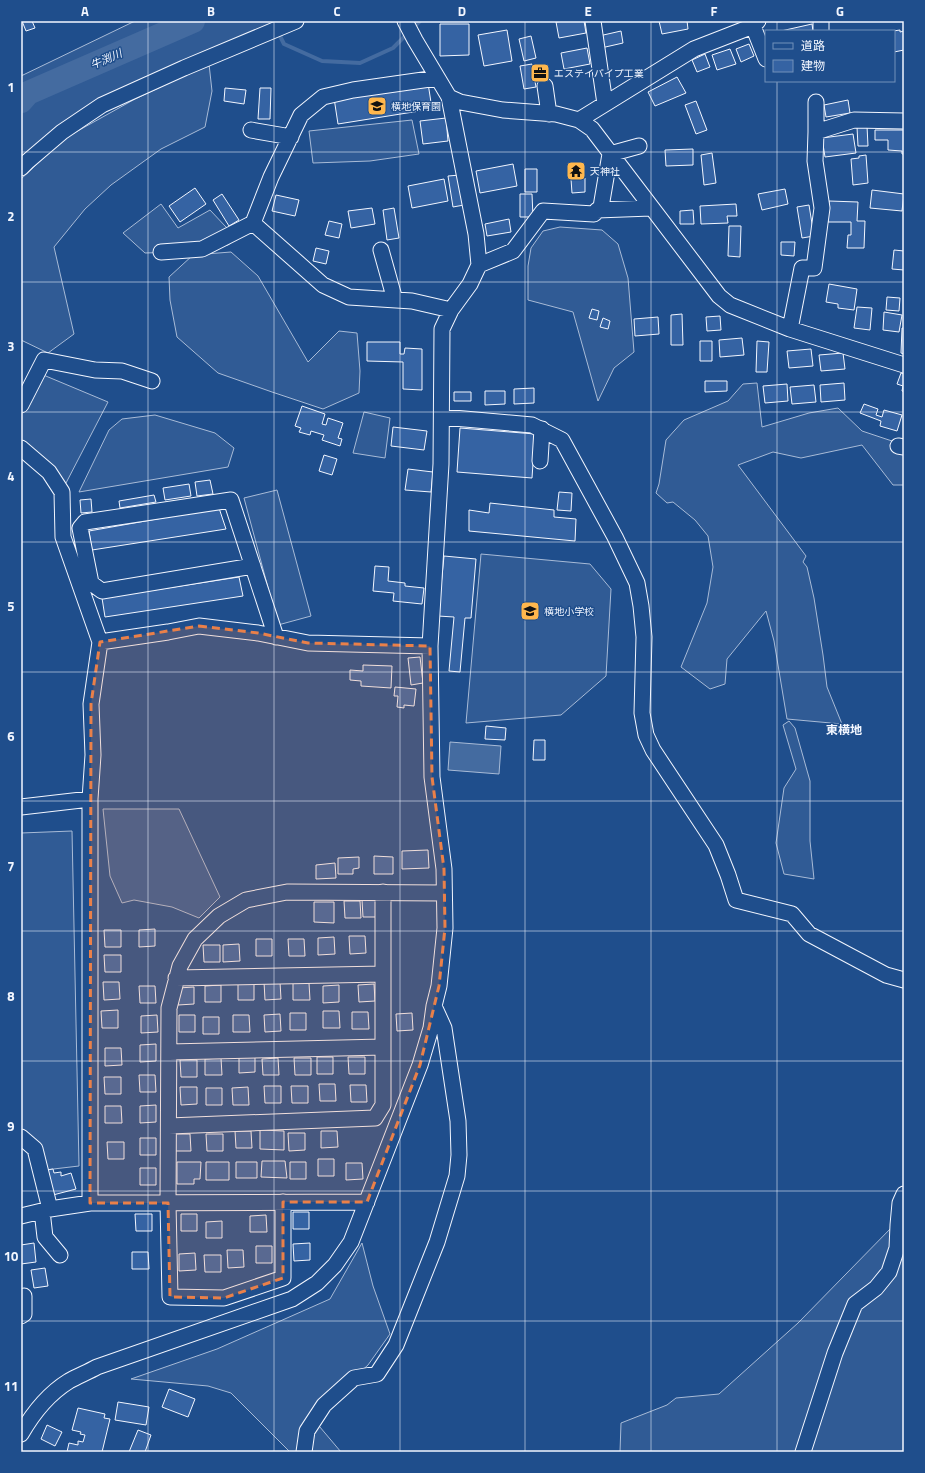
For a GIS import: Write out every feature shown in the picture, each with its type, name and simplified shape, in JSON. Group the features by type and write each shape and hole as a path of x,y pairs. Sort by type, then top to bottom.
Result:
{"street":[{"path":"21,168 62,132 102,105 296,21"},
{"path":"21,1434 31,1417 48,1397 69,1381 97,1367 292,1299 317,1283 335,1265 351,1242 420,1065 431,1028 434,1006 440,986 444,935 444,893 441,841 432,777 430,646 441,464 442,329 451,310 470,284 479,265 476,234 449,97 414,40 405,21"},
{"path":"593,21 605,104"},
{"path":"579,120 694,49 755,24 765,56"},
{"path":"162,252 202,249 253,223 301,115 322,97 353,90 437,78"},
{"path":"545,86 549,114"},
{"path":"449,97 460,102 503,110 556,114 579,120 592,129 719,296 730,305 790,329 904,365"},
{"path":"790,329 802,268 814,268 822,208 815,161 816,102"},
{"path":"816,132 854,120 904,121"},
{"path":"251,130 291,137"},
{"path":"610,154 640,146"},
{"path":"479,265 513,251 543,211 594,214 600,207 610,154"},
{"path":"597,210 651,208"},
{"path":"253,223 323,285 349,297 412,301 451,310"},
{"path":"381,250 395,300"},
{"path":"21,405 44,360 95,370 122,370 152,381"},
{"path":"442,417 532,425 562,440 615,537 637,583 642,606 644,637 642,713 646,735 653,750 716,845 736,900 792,914 809,934 886,975 904,980"},
{"path":"540,461 542,429"},
{"path":"21,448 49,472 62,492 63,537 100,642 91,704 93,755 90,799 90,1203"},
{"path":"253,566 102,591 91,583 80,528 85,522 231,500 253,566 276,637"},
{"path":"100,642 199,626 258,633 308,643 430,646"},
{"path":"21,807 90,799"},
{"path":"283,1202 283,1278 224,1298 170,1297 168,1203 169,1008 180,966 195,939 219,916 246,900 287,892 444,893"},
{"path":"169,1126 375,1118 383,1105 383,892"},
{"path":"176,978 383,974"},
{"path":"304,1452 307,1431 324,1405 354,1378 376,1374 396,1344 437,1242 458,1176 458,1121 444,1028 434,1006"},
{"path":"169,1052 383,1047"},
{"path":"21,1136 35,1149 46,1210 45,1237 60,1255"},
{"path":"803,1452 835,1353 854,1304 876,1288 889,1272 897,1248 900,1203 904,1194"},
{"path":"21,1216 46,1210 90,1203 367,1202"},
{"path":"21,1316 24,1314 24,1296"}],"highlighted area":[{"path":"199,626 258,633 308,643 430,646 432,777 444,869 445,928 439,986 420,1065 367,1202 283,1202 283,1278 224,1298 170,1297 168,1203 90,1203 91,704 100,642"}],"shaded area":[{"path":"135,21 277,21 107,97 21,159 21,76"},
{"path":"209,64 212,91 205,127 161,149 111,185 85,209 54,247 74,334 48,353 21,340 21,179 65,138 135,99"},
{"path":"412,120 419,154 370,161 313,163 309,131"},
{"path":"161,204 178,228 210,210 226,227 239,237 228,245 179,252 145,253 123,233"},
{"path":"560,227 602,230 618,244 628,278 634,352 614,368 598,401 573,312 528,300 528,266 531,248 543,231"},
{"path":"231,252 258,276 308,362 339,331 357,333 360,371 359,393 323,409 218,373 177,337 170,300 169,277 193,255"},
{"path":"41,374 108,402 66,483 21,455 21,407"},
{"path":"757,383 762,427 809,413 838,408 862,431 904,445 904,485 893,485 862,445 801,458 773,452 738,465 806,556 803,562 807,567 814,598 827,687 842,724 787,719 774,641 766,611 727,659 725,684 710,689 681,667 707,603 713,567 708,536 695,520 673,502 667,503 656,493 659,484 666,440 684,420 728,401 743,384"},
{"path":"364,412 390,418 385,458 353,453"},
{"path":"155,415 215,433 234,448 228,467 79,492 109,430 122,419"},
{"path":"277,490 311,616 278,625 244,498"},
{"path":"481,554 590,564 611,589 606,676 561,715 466,723"},
{"path":"789,721 795,728 810,781 810,841 814,879 784,874 776,843 784,788 796,769 783,725"},
{"path":"450,742 501,746 499,774 448,770"},
{"path":"103,809 179,809 220,897 199,918 172,907 134,900 122,903 110,876"},
{"path":"72,831 79,1166 45,1170 38,1143 21,1128 21,833"},
{"path":"904,1208 904,1452 620,1452 621,1423 667,1405 676,1398 719,1394 798,1323 893,1226"},
{"path":"362,1243 373,1286 390,1334 368,1365 324,1405 314,1420 341,1452 290,1452 231,1393 208,1386 131,1379 217,1349 330,1299"}],"building":[{"path":"22,21 32,21 35,28 26,31"},
{"path":"584,21 586,33 559,38 556,22"},
{"path":"659,21 687,21 688,29 662,34"},
{"path":"440,24 469,24 469,55 440,56"},
{"path":"812,24 813,30 785,30"},
{"path":"507,30 512,61 484,66 478,35"},
{"path":"621,31 623,43 601,48 599,36"},
{"path":"895,31 904,31 904,50 895,52"},
{"path":"531,36 536,58 524,61 519,39"},
{"path":"749,44 754,56 741,62 736,49"},
{"path":"587,48 590,64 564,69 561,53"},
{"path":"730,49 736,64 717,70 712,55"},
{"path":"705,54 710,67 697,72 692,60"},
{"path":"532,64 536,87 524,89 520,66"},
{"path":"677,77 686,93 655,106 648,92"},
{"path":"428,83 432,109 338,124 334,98"},
{"path":"225,88 246,90 244,104 224,101"},
{"path":"260,88 271,88 270,119 258,119"},
{"path":"848,100 850,113 826,117 824,105"},
{"path":"696,101 707,130 696,134 685,105"},
{"path":"446,118 448,141 423,144 420,121"},
{"path":"867,126 868,146 858,146 857,127"},
{"path":"875,130 904,130 904,154 902,154 902,151 888,150 888,140 875,140"},
{"path":"853,134 856,153 825,157 822,138"},
{"path":"693,149 693,165 666,166 665,150"},
{"path":"712,153 716,183 704,185 701,155"},
{"path":"866,155 868,183 853,185 851,159"},
{"path":"513,164 517,186 480,193 476,171"},
{"path":"525,169 537,169 537,192 525,192"},
{"path":"460,175 464,205 453,207 448,176"},
{"path":"585,178 585,192 572,193 571,179"},
{"path":"444,179 448,201 412,208 408,186"},
{"path":"195,188 206,204 180,222 169,206"},
{"path":"785,189 788,204 762,210 758,194"},
{"path":"872,190 904,194 902,211 870,208"},
{"path":"222,194 239,220 229,226 213,200"},
{"path":"520,194 532,194 533,217 520,217"},
{"path":"276,195 299,200 295,216 272,211"},
{"path":"829,201 858,202 857,221 865,221 864,248 847,248 848,235 851,235 851,222 828,222"},
{"path":"736,204 737,216 727,216 728,223 701,224 700,206"},
{"path":"809,205 814,236 802,238 797,207"},
{"path":"372,208 375,224 351,228 348,211"},
{"path":"394,208 399,238 387,240 383,210"},
{"path":"693,210 694,224 680,224 680,211"},
{"path":"509,219 511,232 487,236 485,224"},
{"path":"329,221 342,224 339,238 325,235"},
{"path":"729,226 741,226 740,257 728,256"},
{"path":"781,242 795,242 794,256 781,255"},
{"path":"316,248 329,251 326,264 313,261"},
{"path":"894,250 904,251 904,270 892,269"},
{"path":"829,284 857,289 854,310 838,308 838,304 826,302"},
{"path":"887,297 900,298 899,311 886,310"},
{"path":"857,307 872,308 870,330 854,328"},
{"path":"592,309 599,311 597,320 589,318"},
{"path":"884,312 902,315 899,332 883,330"},
{"path":"682,314 683,345 671,345 671,315"},
{"path":"720,316 721,330 707,331 706,317"},
{"path":"658,317 659,334 635,336 634,319"},
{"path":"603,318 610,321 608,329 600,327"},
{"path":"902,328 904,328 904,354 901,353"},
{"path":"742,338 744,355 720,357 719,340"},
{"path":"700,341 712,341 712,361 700,361"},
{"path":"757,341 769,342 767,372 756,372"},
{"path":"367,342 400,342 400,354 404,354 405,348 422,349 422,390 403,389 403,362 367,361"},
{"path":"811,349 813,366 789,368 787,351"},
{"path":"843,353 845,369 821,371 819,355"},
{"path":"901,373 904,374 904,392 902,391 903,386 897,384"},
{"path":"705,381 727,381 727,391 705,392"},
{"path":"844,383 845,400 821,402 820,385"},
{"path":"787,384 788,401 765,403 763,386"},
{"path":"814,385 816,402 792,404 790,387"},
{"path":"534,388 534,403 514,404 514,389"},
{"path":"485,391 505,391 505,404 485,405"},
{"path":"454,392 471,392 471,401 454,401"},
{"path":"864,404 878,409 876,415 882,417 884,410 902,415 897,431 880,426 881,421 860,413"},
{"path":"302,406 325,414 322,424 326,425 328,418 343,423 338,438 342,439 340,446 322,440 324,435 311,431 310,435 299,432 301,428 295,426"},
{"path":"393,427 427,431 424,450 391,446"},
{"path":"460,428 535,434 532,478 457,472"},
{"path":"324,455 337,459 332,475 319,471"},
{"path":"408,469 433,472 431,492 405,490"},
{"path":"210,480 213,494 197,496 195,482"},
{"path":"189,484 191,496 165,500 163,488"},
{"path":"559,492 572,493 571,511 557,510"},
{"path":"154,495 156,502 120,508 119,501"},
{"path":"91,499 92,512 81,513 80,500"},
{"path":"490,503 554,510 554,517 576,519 575,541 469,531 469,510 489,513"},
{"path":"219,508 226,529 92,550 89,531"},
{"path":"444,556 476,559 471,618 465,618 460,672 449,671 454,617 438,616"},
{"path":"375,566 389,567 388,581 405,583 405,586 424,588 422,604 393,601 394,593 373,591"},
{"path":"239,577 243,596 105,617 102,598"},
{"path":"420,657 423,683 411,685 408,658"},
{"path":"363,665 392,666 391,688 361,686 361,681 350,680 350,670 363,671"},
{"path":"395,687 416,689 414,706 404,705 404,708 397,707 398,696 394,696"},
{"path":"486,726 506,728 505,740 485,739"},
{"path":"534,740 545,740 545,760 533,760"},
{"path":"428,850 429,868 402,869 402,851"},
{"path":"374,856 393,857 393,874 374,874"},
{"path":"359,857 359,868 353,869 353,874 338,874 338,858"},
{"path":"335,863 336,878 316,879 316,865"},
{"path":"379,899 379,917 363,917 362,900"},
{"path":"344,901 360,901 361,918 345,918"},
{"path":"314,902 334,902 334,923 314,922"},
{"path":"155,929 155,946 139,947 139,930"},
{"path":"104,930 121,930 121,947 105,947"},
{"path":"349,936 365,936 366,953 350,954"},
{"path":"334,937 335,954 318,955 318,938"},
{"path":"256,939 272,939 272,956 256,956"},
{"path":"288,939 304,939 305,956 289,956"},
{"path":"239,944 240,961 223,962 223,945"},
{"path":"203,945 220,945 220,962 204,962"},
{"path":"104,955 121,955 121,972 105,972"},
{"path":"103,982 119,982 120,999 104,1000"},
{"path":"264,982 280,982 281,999 265,1000"},
{"path":"238,983 254,983 254,1000 238,1000"},
{"path":"293,983 309,983 310,1000 293,1000"},
{"path":"374,984 375,1001 359,1002 358,985"},
{"path":"221,985 221,1002 205,1002 205,986"},
{"path":"339,985 339,1002 323,1003 323,986"},
{"path":"139,986 155,986 156,1003 140,1003"},
{"path":"194,987 194,1004 178,1005 178,988"},
{"path":"118,1010 118,1028 102,1028 101,1011"},
{"path":"323,1011 339,1011 340,1028 323,1028"},
{"path":"352,1012 368,1012 369,1029 352,1029"},
{"path":"290,1013 306,1013 306,1030 290,1030"},
{"path":"412,1013 413,1030 397,1031 396,1014"},
{"path":"280,1014 281,1031 265,1032 264,1015"},
{"path":"157,1015 158,1032 141,1033 141,1016"},
{"path":"179,1015 195,1015 195,1032 179,1032"},
{"path":"233,1015 249,1015 250,1032 233,1032"},
{"path":"203,1017 219,1017 219,1034 203,1034"},
{"path":"156,1044 156,1061 140,1062 140,1045"},
{"path":"105,1048 121,1048 122,1065 105,1066"},
{"path":"239,1055 255,1055 255,1072 239,1073"},
{"path":"317,1057 333,1057 333,1074 317,1074"},
{"path":"348,1057 365,1057 365,1074 349,1074"},
{"path":"221,1058 222,1075 205,1075 205,1059"},
{"path":"278,1058 279,1075 263,1075 262,1059"},
{"path":"294,1058 311,1058 311,1075 295,1075"},
{"path":"180,1060 197,1060 197,1077 181,1077"},
{"path":"139,1075 155,1075 156,1092 140,1092"},
{"path":"104,1077 121,1077 121,1094 105,1094"},
{"path":"319,1084 335,1084 336,1101 320,1101"},
{"path":"350,1085 366,1085 367,1102 351,1102"},
{"path":"264,1086 281,1086 281,1103 265,1103"},
{"path":"291,1086 308,1086 308,1103 292,1103"},
{"path":"180,1087 197,1087 197,1104 181,1105"},
{"path":"248,1087 249,1105 233,1105 232,1088"},
{"path":"206,1088 222,1088 222,1105 206,1105"},
{"path":"156,1105 156,1122 140,1123 140,1106"},
{"path":"105,1106 121,1106 122,1123 105,1123"},
{"path":"260,1130 284,1131 284,1150 260,1149"},
{"path":"235,1131 251,1131 252,1148 236,1148"},
{"path":"321,1131 337,1131 338,1147 321,1148"},
{"path":"288,1133 305,1133 305,1150 289,1151"},
{"path":"174,1134 190,1134 191,1151 175,1151"},
{"path":"206,1134 223,1134 223,1151 207,1151"},
{"path":"140,1138 156,1138 156,1155 140,1155"},
{"path":"107,1142 124,1142 124,1159 108,1159"},
{"path":"318,1159 334,1159 334,1176 318,1176"},
{"path":"262,1161 285,1161 287,1178 261,1177"},
{"path":"177,1162 201,1162 200,1179 194,1179 194,1184 177,1184"},
{"path":"206,1162 229,1162 229,1180 206,1180"},
{"path":"236,1162 257,1162 257,1178 236,1178"},
{"path":"290,1162 306,1162 306,1179 290,1179"},
{"path":"346,1163 362,1163 363,1179 346,1180"},
{"path":"140,1168 156,1168 156,1185 140,1185"},
{"path":"53,1169 54,1173 61,1172 61,1176 71,1173 76,1189 53,1195 47,1170"},
{"path":"293,1212 309,1212 309,1229 293,1229"},
{"path":"135,1214 152,1214 152,1231 136,1231"},
{"path":"181,1214 197,1214 197,1231 181,1231"},
{"path":"266,1215 267,1232 250,1232 250,1216"},
{"path":"222,1221 222,1238 206,1238 206,1222"},
{"path":"34,1243 36,1262 21,1264 21,1245"},
{"path":"310,1243 310,1260 294,1261 293,1244"},
{"path":"256,1246 272,1246 272,1263 256,1263"},
{"path":"227,1250 243,1250 244,1267 228,1268"},
{"path":"132,1252 148,1252 149,1269 132,1269"},
{"path":"195,1253 196,1270 179,1271 179,1254"},
{"path":"204,1255 221,1255 221,1272 205,1272"},
{"path":"45,1268 48,1286 34,1288 31,1270"},
{"path":"169,1389 195,1399 188,1417 162,1407"},
{"path":"118,1402 149,1407 146,1425 115,1420"},
{"path":"78,1408 105,1414 104,1418 110,1419 102,1452 67,1452 69,1443 78,1445 78,1441 83,1442 85,1435 80,1434 81,1432 72,1430"},
{"path":"47,1425 62,1432 55,1446 41,1439"},
{"path":"138,1430 151,1435 145,1452 129,1452"}],"waterway":[{"name":"牛渕川","path":"21,101 28,93 193,21"},
{"path":"412,29 420,21"},
{"path":"278,32 284,44 322,61 360,63 393,48 407,34"}],"place":[{"name":"エステイパイプ工業","path":"540,73"},
{"name":"横地保育園","path":"377,106"},
{"name":"天神社","path":"576,171"},
{"name":"横地小学校","path":"530,611"}],"district":[{"name":"東横地","path":"844,730"}]}
